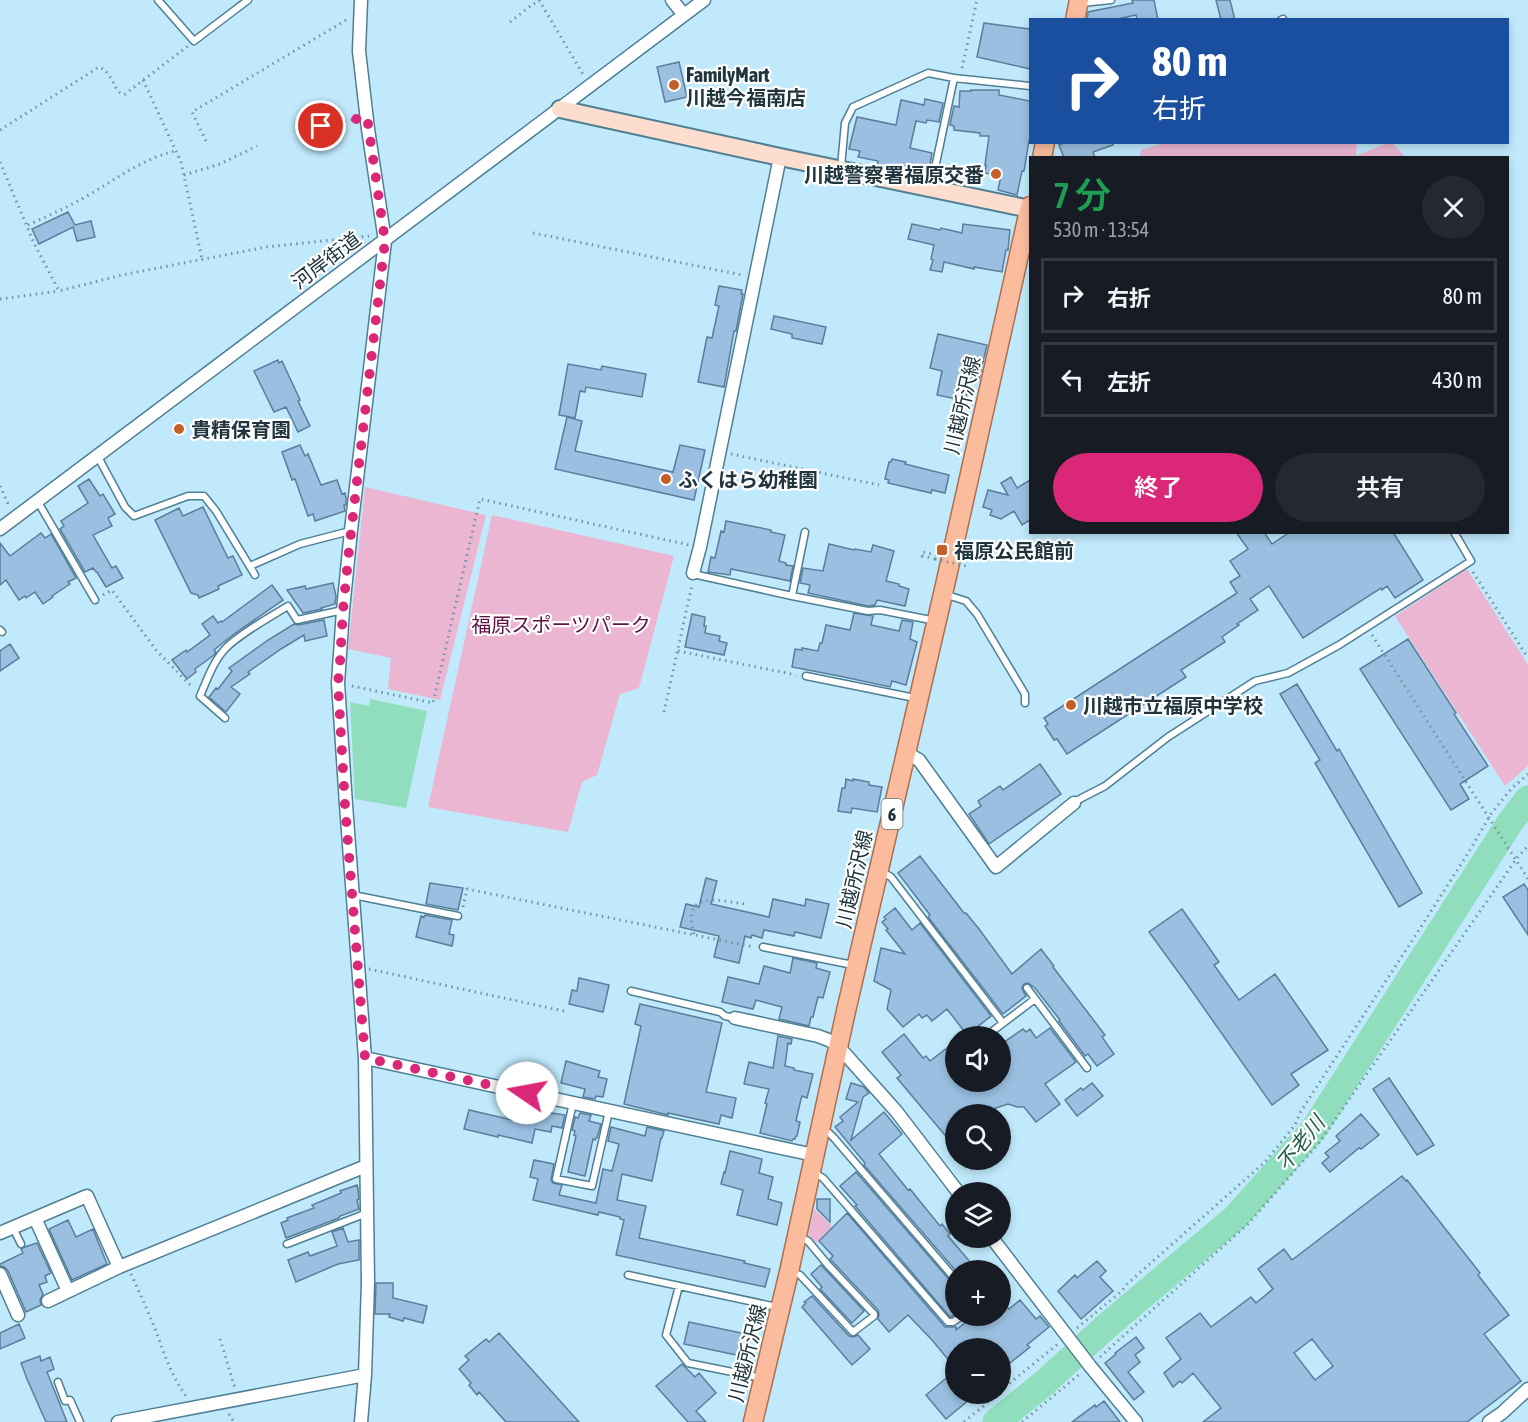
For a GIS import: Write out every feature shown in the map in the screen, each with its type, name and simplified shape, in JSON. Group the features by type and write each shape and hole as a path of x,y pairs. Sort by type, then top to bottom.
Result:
{"main road":[{"name":"川越所沢線","path":"753,1422 781,1308 838,1046 1029,211"}],"street":[{"path":"361,0 359,51 385,241 351,530 338,683 365,1058 368,1282 361,1422"},
{"path":"672,0 684,15"},
{"name":"河岸街道","path":"0,530 704,0"},
{"path":"560,109 780,157 1029,207"},
{"path":"694,574 780,157"},
{"path":"905,754 919,760 996,867 1074,802"},
{"path":"735,1018 818,1036 838,1046 896,1111 950,1182"},
{"path":"365,1058 609,1111 812,1163"},
{"path":"48,1301 123,1266 366,1166"},
{"path":"0,1233 87,1196 123,1266"},
{"path":"35,1218 68,1291"},
{"path":"999,1248 1064,1340 1089,1364 1136,1422"},
{"path":"0,1274 5,1299 18,1315"},
{"path":"118,1422 365,1375"},
{"path":"1489,1422 1528,1389"}],"lane":[{"path":"158,0 194,41 248,0"},
{"path":"1077,8 1090,3 1111,0"},
{"path":"841,169 845,123 853,107 928,73 1029,86"},
{"path":"930,188 957,78"},
{"path":"98,457 125,507 134,516 188,496 204,496 216,511 255,575"},
{"path":"38,502 95,600"},
{"path":"250,566 300,544 351,530"},
{"path":"792,596 805,532"},
{"path":"1074,802 1105,786 1168,737 1255,681 1288,673 1339,645 1471,561 1455,534"},
{"path":"694,574 868,611 880,610 937,621"},
{"path":"943,594 966,600 977,614 1025,694 1025,703"},
{"path":"225,718 200,696 212,668 225,649 288,606 297,620 343,610"},
{"path":"806,676 919,699"},
{"path":"879,871 891,877 1003,1023"},
{"path":"352,895 458,916"},
{"path":"764,947 857,966"},
{"path":"1028,988 1087,1068"},
{"path":"631,991 720,1012 725,1017 735,1018"},
{"path":"999,1026 1035,999"},
{"path":"573,1103 556,1179 592,1186 609,1111"},
{"path":"820,1130 829,1133 834,1138 945,1267"},
{"path":"812,1163 945,1319"},
{"path":"287,1244 367,1213"},
{"path":"13,1228 21,1244"},
{"path":"789,1272 800,1275 853,1332 874,1316 808,1241 796,1236"},
{"path":"628,1275 781,1308"},
{"path":"678,1286 666,1335 688,1363 762,1378"},
{"path":"58,1382 65,1401 70,1400 80,1422"}],"path":[{"path":"957,78 977,0"},
{"path":"510,22 539,1 590,86"},
{"path":"206,141 192,112 361,13"},
{"path":"0,129 99,67 106,70 117,92 125,94 194,41"},
{"path":"143,80 181,162 202,260"},
{"path":"321,126 367,117"},
{"path":"183,175 220,164 257,146"},
{"path":"28,225 71,206 139,164 159,154 175,151"},
{"path":"0,162 33,241 59,291"},
{"path":"533,233 756,278"},
{"path":"0,299 59,291 122,275 266,247 366,236 385,241"},
{"path":"719,452 879,485"},
{"path":"0,486 15,519"},
{"path":"338,683 433,704 480,499 699,547"},
{"path":"936,555 923,552 922,556 966,566 966,564"},
{"path":"1468,563 1528,658"},
{"path":"664,712 694,574"},
{"path":"95,600 112,590 156,650 192,687 202,692"},
{"path":"1367,627 1528,879"},
{"path":"678,651 786,674 806,676"},
{"path":"1011,1382 1122,1291 1127,1284 1265,1162 1295,1125 1301,1111 1419,930 1491,814 1511,789 1528,774"},
{"path":"1022,1422 1249,1223 1319,1143 1528,846"},
{"path":"458,916 462,913 467,889 764,947"},
{"path":"694,934 691,923 693,910 700,902 710,899 745,904"},
{"path":"358,967 564,1011"},
{"path":"123,1266 147,1307 175,1379 195,1407"},
{"path":"220,1339 238,1399"},
{"path":"964,1422 985,1404"}],"green space":[{"path":"1160,144 1357,144 1356,156 1140,156 1141,150"},
{"path":"1385,144 1394,144 1404,156 1356,156"},
{"path":"365,487 486,515 440,700 388,689 391,658 348,649"},
{"name":"福原スポーツパーク","path":"492,515 674,556 639,688 620,694 597,775 582,782 568,832 428,807"},
{"path":"1467,569 1528,665 1528,766 1505,786 1395,616"},
{"path":"814,1209 832,1226 816,1243 808,1235"}],"shaded area":[{"path":"370,699 427,711 406,808 355,799 350,702 369,706"}],"building":[{"path":"1132,0 1154,0 1158,18 1137,18 1136,15 1122,18 1087,18 1088,12 1133,3"},
{"path":"1216,0 1230,0 1234,18 1220,18"},
{"path":"984,23 1029,29 1029,69 977,57"},
{"path":"679,62 687,97 665,102 657,67"},
{"path":"999,90 999,95 1029,101 1029,141 1017,195 998,190 1001,176 985,173 989,136 954,130 954,126 950,125 954,106 959,107 960,91"},
{"path":"925,99 943,103 939,122 916,121 910,148 932,153 929,170 906,165 904,172 877,166 878,161 858,157 860,151 849,149 857,117 896,125 901,100 924,105"},
{"path":"1113,144 1093,152 1094,156 1063,156 1059,145"},
{"path":"68,212 75,225 91,221 95,237 77,241 73,227 39,244 32,229"},
{"path":"912,224 962,233 963,224 1010,230 1002,272 974,267 974,269 944,262 942,272 930,270 934,245 908,239"},
{"path":"719,286 742,290 741,294 743,294 724,387 698,382 707,337 712,338 719,306 715,305"},
{"path":"774,316 826,327 822,344 792,338 792,334 771,329"},
{"path":"938,334 987,345 979,379 970,377 966,399 937,395 942,371 930,368"},
{"path":"278,360 279,363 282,361 310,426 298,432 286,407 274,412 254,371"},
{"path":"568,364 601,370 602,366 646,374 642,397 586,387 585,392 580,391 575,418 559,415"},
{"path":"567,417 582,421 575,451 673,472 680,445 705,450 694,500 555,469"},
{"path":"300,445 305,456 308,454 321,485 337,480 342,494 345,493 345,511 315,521 313,514 308,516 295,479 292,480 282,452"},
{"path":"892,459 949,475 945,493 932,490 931,493 888,483 889,480 885,479 889,462"},
{"path":"1011,477 1017,488 1029,481 1029,521 1022,525 1014,511 1001,519 990,515 992,510 983,507 988,490 1008,495 1001,483"},
{"path":"89,479 100,496 103,494 115,514 108,518 112,526 93,535 112,568 116,566 123,578 106,587 93,568 85,572 60,529 64,526 61,521 88,503 78,486"},
{"path":"203,507 228,558 233,556 242,575 199,598 198,595 191,593 155,520 179,508 183,516"},
{"path":"726,521 785,535 779,561 793,566 790,581 731,569 730,575 708,572 711,557 715,558 721,531 724,532"},
{"path":"41,533 45,538 51,534 76,578 68,582 70,584 43,604 35,592 19,600 6,580 0,585 0,543 10,556"},
{"path":"1237,534 1265,534 1272,544 1287,534 1394,534 1423,580 1395,598 1387,586 1382,590 1381,588 1303,638 1269,586 1250,599 1258,610 1222,637 1225,642 1181,670 1186,677 1067,754 1045,726 1048,724 1044,718 1237,593 1230,582 1240,576 1230,561 1248,549"},
{"path":"829,544 871,552 873,545 894,551 886,581 909,589 905,606 877,600 875,605 868,606 808,593 810,585 800,583 803,568 823,571"},
{"path":"333,583 335,604 303,613 287,590 305,586 306,589"},
{"path":"272,585 283,600 214,650 216,652 214,655 195,669 196,672 187,679 172,660 210,635 202,624 213,616 218,623 222,622"},
{"path":"854,613 873,616 871,625 899,631 902,620 913,622 910,639 917,642 906,685 892,681 890,687 792,667 795,649 818,651 826,625 850,630"},
{"path":"692,614 705,617 705,633 720,636 719,641 727,643 724,655 685,647"},
{"path":"324,620 327,636 305,641 304,635 248,672 250,674 231,687 240,694 226,712 209,697 232,671 229,668 268,640 294,624"},
{"path":"1408,639 1488,766 1460,784 1469,799 1451,810 1360,669"},
{"path":"10,644 19,658 0,671 0,651"},
{"path":"1297,684 1337,751 1339,749 1422,893 1399,907 1315,763 1320,760 1280,694"},
{"path":"1040,764 1061,794 989,844 969,814 981,806 978,801 1000,786 1003,790"},
{"path":"846,779 869,782 869,785 882,787 877,812 852,808 851,813 838,811"},
{"path":"920,856 1012,974 1041,949 1105,1035 1102,1037 1114,1054 1097,1066 1088,1054 1085,1056 1060,1020 1035,988 1028,983 1022,987 1026,996 1003,1014 928,917 930,915 898,873"},
{"path":"706,878 717,881 711,904 769,917 773,899 805,906 806,899 829,904 821,938 795,932 794,936 764,930 762,938 752,935 751,938 745,936 739,963 714,957 719,936 680,927 686,904 699,907"},
{"path":"430,883 463,888 458,910 426,904"},
{"path":"1524,884 1528,890 1528,935 1503,897"},
{"path":"895,908 912,930 920,923 991,1016 978,1026 960,1026 947,1009 932,1021 927,1015 922,1018 919,1014 903,1027 887,1009 891,990 874,981 881,948 905,954 886,930 888,929 882,922 886,919 884,917"},
{"path":"1182,909 1219,962 1214,965 1239,1000 1275,974 1328,1050 1291,1074 1299,1085 1272,1105 1149,932"},
{"path":"421,916 452,920 449,934 454,935 452,946 416,937"},
{"path":"793,958 817,963 816,968 830,972 823,998 818,997 809,1026 779,1019 782,1007 756,1000 753,1009 722,1002 728,977 759,984 764,966 790,973"},
{"path":"579,978 609,985 603,1012 569,1004 572,990 577,991"},
{"path":"640,1004 722,1023 706,1092 736,1098 732,1118 721,1115 719,1124 624,1104 641,1026 635,1024"},
{"path":"1050,1028 1076,1062 1045,1084 1060,1104 1036,1122 1024,1107 1011,1104 945,1104 945,1135 897,1078 901,1075 882,1052 904,1034 923,1058 926,1056 930,1061 945,1050 945,1092 1011,1092 1011,1037 1023,1029 1026,1032 1030,1029 1036,1038"},
{"path":"778,1036 792,1039 791,1044 788,1043 785,1066 813,1074 807,1098 802,1096 801,1099 796,1121 800,1122 797,1136 792,1141 760,1133 769,1089 744,1084 749,1062 773,1068"},
{"path":"566,1061 600,1071 598,1077 607,1079 603,1097 596,1096 595,1099 583,1097 585,1089 561,1083"},
{"path":"1389,1078 1434,1145 1417,1155 1373,1089"},
{"path":"851,1083 864,1087 869,1093 863,1097 851,1140 884,1112 902,1134 879,1154 940,1226 942,1224 945,1228 945,1248 958,1248 968,1260 946,1260 864,1165 865,1163 835,1127 843,1121 840,1117 858,1102 846,1099"},
{"path":"1092,1083 1103,1096 1077,1116 1065,1100"},
{"path":"516,1099 540,1104 539,1111 565,1115 562,1128 552,1126 551,1132 535,1129 532,1143 464,1129 469,1110 512,1120"},
{"path":"580,1113 591,1115 589,1121 601,1124 597,1138 593,1139 585,1176 568,1172 576,1136 575,1131 572,1130 575,1117 578,1118"},
{"path":"1361,1114 1379,1135 1330,1172 1322,1163 1329,1157 1325,1153 1340,1141 1336,1136"},
{"path":"611,1127 645,1136 647,1127 664,1131 652,1181 622,1174 617,1200 646,1206 639,1238 745,1261 744,1263 770,1269 765,1287 616,1255 624,1220 620,1217 599,1212 598,1215 533,1200 538,1179 530,1177 534,1160 554,1164 551,1180 553,1183 562,1185 559,1195 596,1203 603,1169 612,1171 619,1144 608,1141"},
{"path":"730,1151 762,1159 759,1173 773,1177 768,1199 782,1203 777,1225 737,1215 743,1190 721,1184"},
{"path":"856,1172 945,1275 945,1311 855,1206 857,1205 840,1186"},
{"path":"1402,1176 1480,1273 1478,1275 1509,1315 1484,1334 1521,1381 1467,1422 1203,1422 1221,1408 1193,1373 1182,1383 1180,1381 1173,1387 1164,1373 1181,1359 1166,1338 1200,1313 1211,1327 1251,1297 1256,1303 1273,1289 1258,1269 1284,1249 1292,1260","holes":["1312,1339 1333,1366 1315,1380 1294,1353"]},
{"path":"357,1185 359,1209 286,1238 281,1223 288,1220 287,1218 314,1208 312,1205"},
{"path":"817,1199 830,1199 830,1222 817,1209"},
{"path":"847,1213 945,1327 956,1327 956,1330 961,1326 1011,1326 1011,1307 1020,1300 1036,1319 1040,1316 1049,1327 1011,1362 1011,1338 945,1338 945,1356 908,1315 889,1332 878,1319 878,1310 830,1259 833,1256 819,1241"},
{"path":"68,1220 76,1237 93,1229 107,1264 72,1280 49,1229"},
{"path":"343,1228 348,1242 359,1240 359,1260 338,1264 296,1282 288,1260 308,1252 310,1256 337,1246 332,1232"},
{"path":"37,1243 51,1273 45,1276 47,1282 39,1285 43,1294 40,1300 41,1305 26,1312 8,1271 0,1264 23,1253 21,1249"},
{"path":"1097,1261 1106,1271 1100,1277 1113,1291 1081,1319 1058,1291 1075,1275 1077,1278"},
{"path":"821,1265 864,1311 852,1323 820,1289 822,1287 811,1274"},
{"path":"376,1283 393,1283 393,1298 427,1306 423,1323 404,1318 403,1321 389,1317 390,1314 375,1314"},
{"path":"812,1296 849,1336 858,1335 870,1349 852,1365 802,1307 806,1303 804,1302"},
{"path":"689,1322 751,1335 746,1357 684,1344"},
{"path":"19,1324 25,1338 0,1349 0,1333"},
{"path":"499,1333 579,1422 506,1422 479,1392 477,1395 469,1385 471,1383 459,1369 469,1360 465,1356 486,1339 489,1342"},
{"path":"1136,1337 1144,1348 1135,1355 1140,1362 1128,1372 1144,1392 1134,1400 1105,1363"},
{"path":"40,1356 41,1361 50,1357 54,1369 47,1372 67,1422 46,1422 27,1379 21,1363"},
{"path":"682,1364 695,1377 699,1373 716,1393 696,1411 706,1422 688,1422 656,1386"},
{"path":"945,1379 945,1404 964,1404 946,1419 926,1395"},
{"path":"1104,1401 1120,1422 1072,1422 1095,1405 1096,1407"}],"waterway":[{"name":"不老川","path":"996,1422 1236,1217 1314,1129 1509,824 1528,799"}],"place":[{"name":"FamilyMart 川越今福南店","path":"674,85"},
{"name":"川越警察署福原交番","path":"996,174"},
{"name":"貴精保育園","path":"179,429"},
{"name":"ふくはら幼稚園","path":"666,479"},
{"name":"福原公民館前","path":"942,550"},
{"name":"川越市立福原中学校","path":"1071,705"}],"route":[{"path":"321,126 367,117 385,241 349,550 338,683 365,1058 527,1093"}]}
